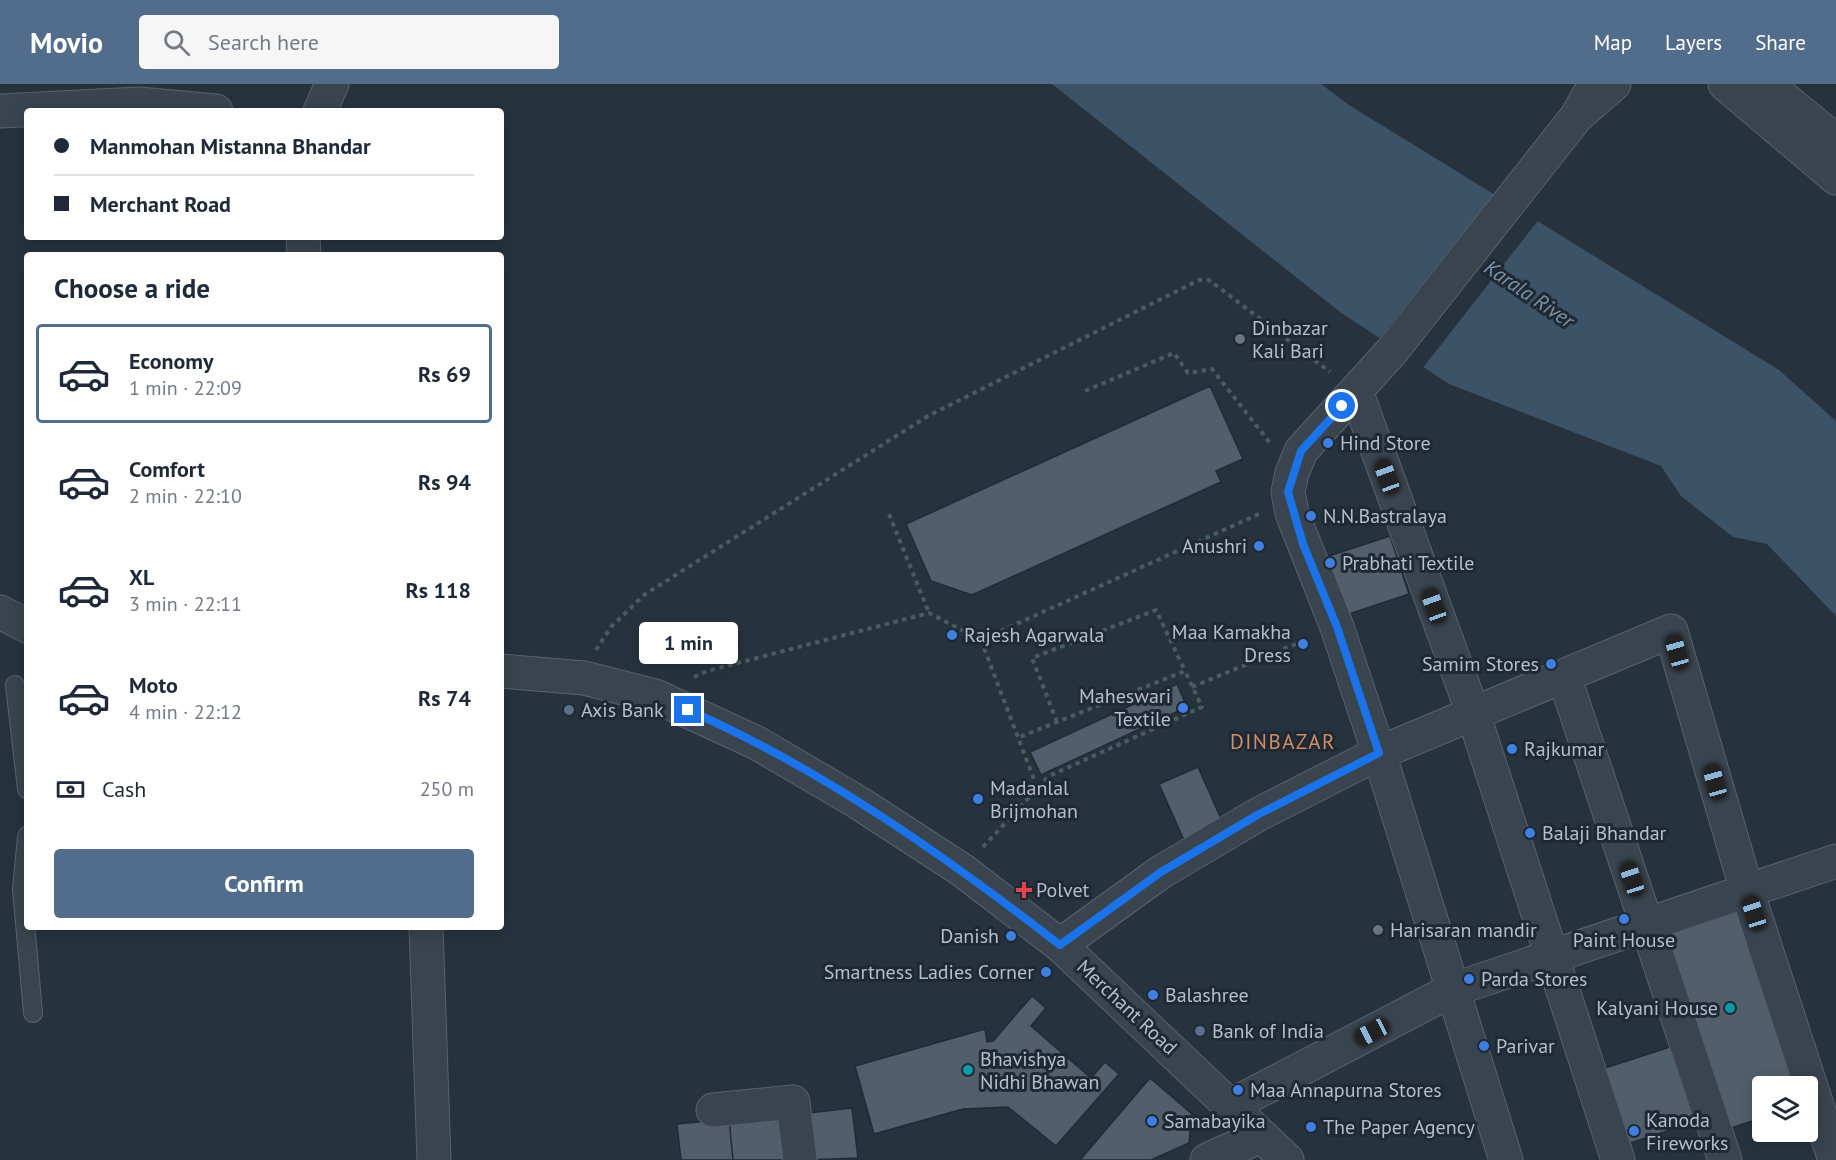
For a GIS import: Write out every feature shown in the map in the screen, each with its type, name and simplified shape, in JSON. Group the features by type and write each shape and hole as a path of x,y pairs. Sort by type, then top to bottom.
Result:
{"street":[{"path":"321,108 332,84"},
{"path":"1506,1160 1379,753 1337,627 1303,544 1291,487 1301,451 1392,351 1577,116 1595,84"},
{"path":"1577,116 1614,84"},
{"path":"1725,84 1836,178"},
{"path":"1766,84 1836,141"},
{"path":"60,108 206,101"},
{"path":"0,111 24,110"},
{"path":"1356,391 1473,713 1618,1160"},
{"path":"0,612 24,624"},
{"path":"1060,945 1161,872 1259,814 1379,753 1671,631 1747,891 1835,1160"},
{"name":"Merchant Road","path":"504,671 584,678 655,696 757,743 859,803 962,870 1060,945 1232,1105 1287,1160"},
{"path":"1564,676 1725,1160"},
{"path":"1232,1105 1452,990 1836,861"},
{"path":"426,930 434,1160"},
{"path":"713,1110 793,1102 800,1160"},
{"path":"1207,1160 1261,1136"}],"lane":[{"path":"14,684 24,765"},
{"path":"24,868 22,889 24,912"},
{"path":"26,930 33,1013"}],"path":[{"path":"584,678 602,639 644,595 928,416 1201,280 1209,280 1356,391"},
{"path":"981,640 1291,487 1212,369 1188,373 1174,353 1084,391"},
{"path":"889,514 929,613 981,640 1038,790"},
{"path":"962,870 1049,776 1202,707 1156,610 1032,658 1057,722"},
{"path":"655,696 706,671 929,613"},
{"path":"1192,687 1337,627"},
{"path":"1017,738 1185,671"}],"water":[{"name":"Karala River","path":"1052,84 1321,84 1349,105 1779,370 1836,421 1836,616 1767,544 1733,537 1681,496 1661,466 1449,384 1340,312"}],"pier":[{"path":"1496,191 1540,218 1422,369 1378,340"}],"building":[{"path":"1210,386 1243,459 1216,471 1221,482 972,595 931,581 906,524"},
{"path":"1390,536 1409,594 1346,615 1326,557"},
{"path":"1177,684 1187,707 1041,775 1030,752"},
{"path":"1198,767 1226,830 1187,847 1159,784"},
{"name":"Kalyani House","path":"1739,905 1796,1076 1752,1076 1752,1121 1728,1129 1662,930"},
{"name":"Bhavishya Nidhi Bhawan","path":"1032,996 1046,1008 1031,1026 1091,1078 1105,1062 1119,1074 1056,1146 1008,1107 963,1109 874,1134 855,1066 985,1029 987,1042 993,1041"},
{"path":"1670,1047 1695,1122 1630,1143 1605,1068"},
{"name":"Samabayika","path":"1150,1078 1192,1114 1189,1143 1151,1160 1080,1160"},
{"path":"852,1108 858,1158 805,1160 800,1114"},
{"path":"784,1112 789,1160 733,1160 729,1119"},
{"path":"729,1119 733,1160 681,1160 677,1124"}],"place":[{"name":"Dinbazar Kali Bari","path":"1240,339"},
{"name":"Hind Store","path":"1328,443"},
{"name":"N.N.Bastralaya","path":"1311,516"},
{"name":"Anushri","path":"1259,546"},
{"name":"Prabhati Textile","path":"1330,563"},
{"name":"Rajesh Agarwala","path":"952,635"},
{"name":"Maa Kamakha Dress","path":"1303,644"},
{"name":"Samim Stores","path":"1551,664"},
{"name":"Maheswari Textile","path":"1183,708"},
{"name":"Axis Bank","path":"569,710"},
{"name":"Rajkumar","path":"1512,749"},
{"name":"Madanlal Brijmohan","path":"978,799"},
{"name":"Balaji Bhandar","path":"1530,833"},
{"name":"Polvet","path":"1024,890"},
{"name":"Paint House","path":"1624,919"},
{"name":"Harisaran mandir","path":"1378,930"},
{"name":"Danish","path":"1011,936"},
{"name":"Smartness Ladies Corner","path":"1046,972"},
{"name":"Parda Stores","path":"1469,979"},
{"name":"Balashree","path":"1153,995"},
{"name":"Kalyani House","path":"1730,1008"},
{"name":"Bank of India","path":"1200,1031"},
{"name":"Parivar","path":"1484,1046"},
{"name":"Bhavishya Nidhi Bhawan","path":"968,1070"},
{"name":"Maa Annapurna Stores","path":"1238,1090"},
{"name":"Samabayika","path":"1152,1121"},
{"name":"The Paper Agency","path":"1311,1127"},
{"name":"Kanoda Fireworks","path":"1634,1131"}],"district":[{"name":"DINBAZAR","path":"1283,742"}],"route":[{"path":"688,710 757,743 859,803 962,870 1060,945 1161,872 1259,814 1379,753 1337,627 1292,513 1288,492 1292,473 1301,451 1342,406"}]}
